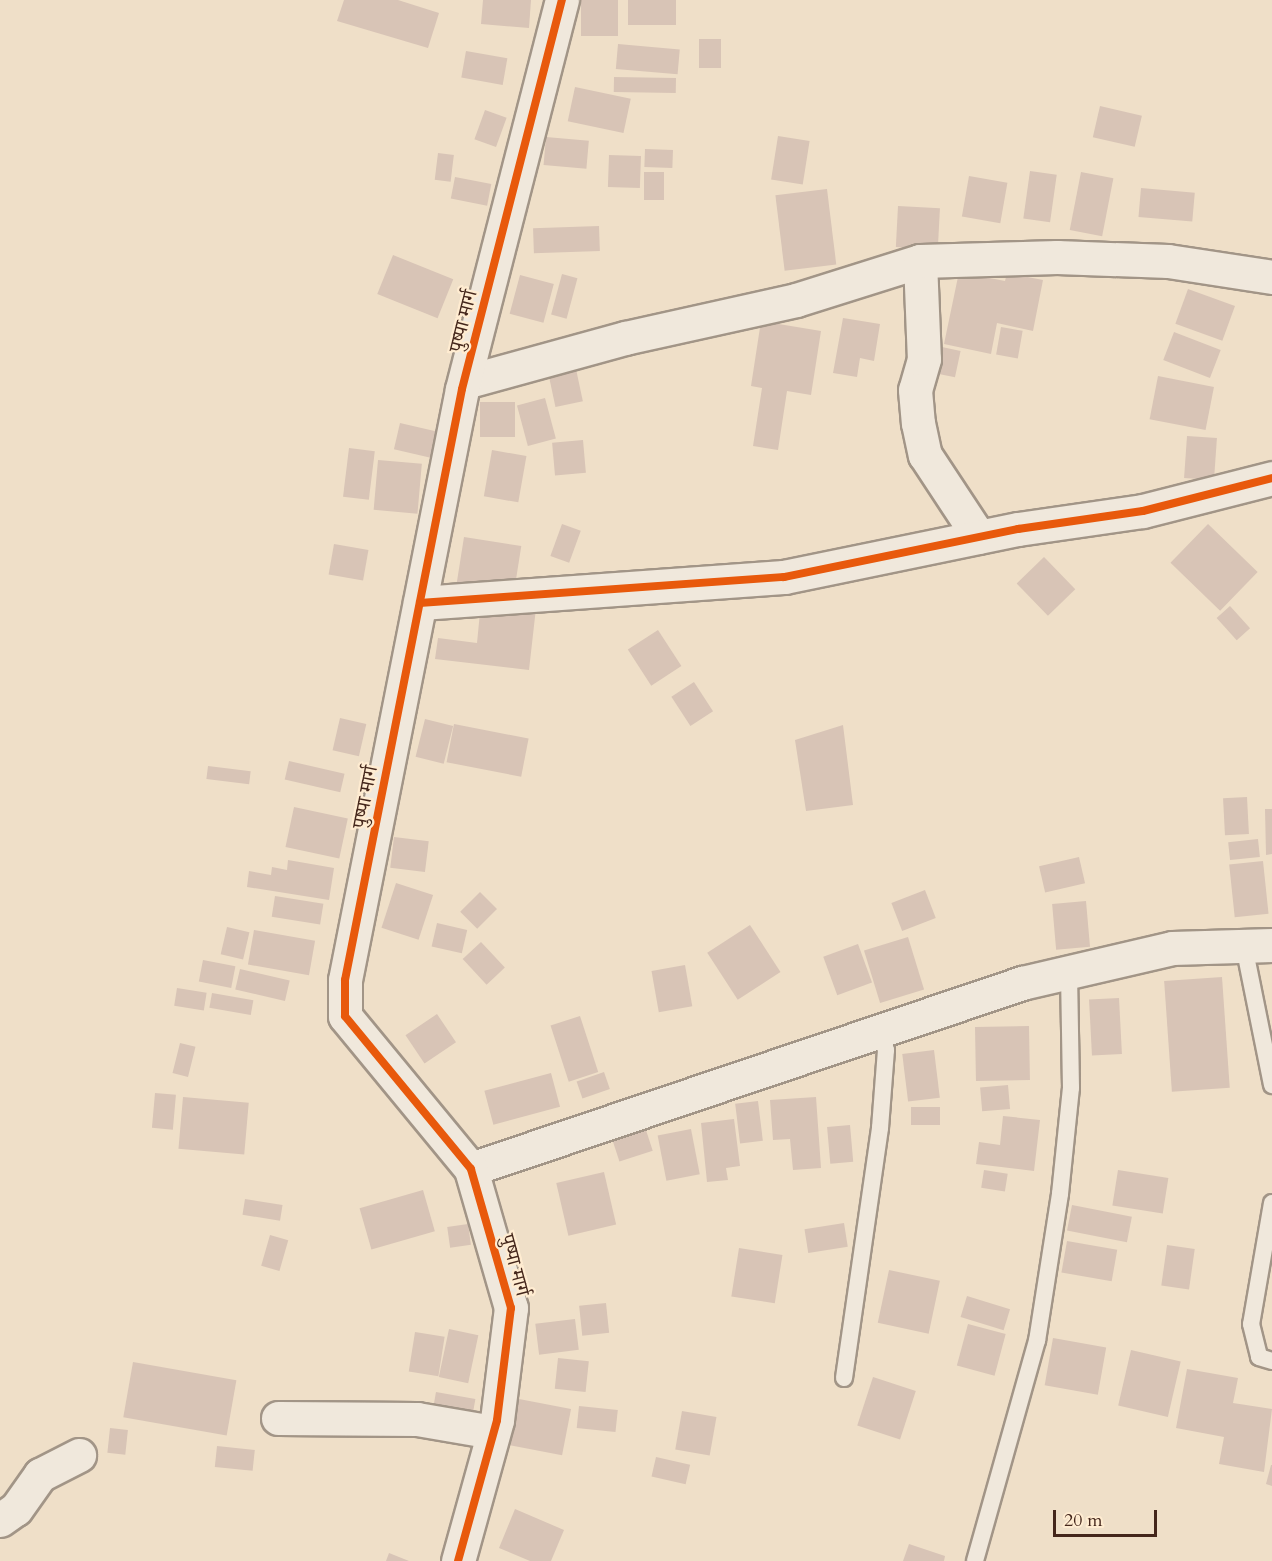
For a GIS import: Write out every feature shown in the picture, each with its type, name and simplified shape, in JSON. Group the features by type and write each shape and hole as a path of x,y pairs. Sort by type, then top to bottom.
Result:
{"street":[{"name":"पुष्पा मार्ग","path":"458,1561 493,1432 510,1308 471,1169 345,1016 345,980 465,382 562,0"},
{"path":"465,382 625,338 796,300 920,261 1057,257 1168,261 1272,277"},
{"path":"920,261 924,359 915,390 918,423 925,455 979,537"},
{"path":"420,603 784,577 979,537 1143,511 1272,478"},
{"path":"471,1169 1022,983 1172,948 1258,946"},
{"path":"278,1418 417,1419 493,1432"},
{"path":"0,1520 16,1509 40,1475 79,1455"}],"lane":[{"path":"1258,946 1272,1085"},
{"path":"975,1561 1037,1341 1060,1194 1071,1088 1069,972"},
{"path":"844,1378 880,1128 886,1050 880,1031"},
{"path":"1272,1203 1251,1324 1259,1358 1272,1361"}],"building":[{"path":"344,0 398,0 439,13 428,48 337,21"},
{"path":"483,0 531,0 529,28 481,24"},
{"path":"581,0 618,0 618,36 581,36"},
{"path":"628,0 676,0 676,25 628,25"},
{"path":"699,39 721,39 721,68 699,68"},
{"path":"618,44 680,49 678,74 616,69"},
{"path":"466,51 507,58 503,85 461,78"},
{"path":"614,77 676,78 676,93 614,92"},
{"path":"575,87 631,99 623,133 568,121"},
{"path":"1100,106 1142,116 1135,147 1093,137"},
{"path":"485,110 507,118 496,147 474,139"},
{"path":"778,136 810,141 803,184 771,179"},
{"path":"546,137 589,141 586,169 544,165"},
{"path":"645,149 673,150 672,168 644,167"},
{"path":"438,153 454,155 451,182 435,180"},
{"path":"609,155 641,156 640,188 608,187"},
{"path":"1030,171 1057,175 1050,222 1023,219"},
{"path":"644,172 664,172 664,200 644,200"},
{"path":"1081,172 1113,178 1102,236 1070,230"},
{"path":"969,176 1007,183 1000,223 962,216"},
{"path":"455,177 491,184 487,206 451,199"},
{"path":"1141,188 1195,193 1192,222 1138,217"},
{"path":"827,189 836,264 785,271 775,195"},
{"path":"898,206 940,208 938,249 896,247"},
{"path":"599,226 600,251 534,253 533,228"},
{"path":"393,255 453,279 438,318 377,294"},
{"path":"959,272 1005,281 1007,273 1043,280 1033,331 997,323 991,354 944,344"},
{"path":"562,274 577,278 567,319 551,315"},
{"path":"520,275 554,284 543,323 510,314"},
{"path":"1188,289 1235,306 1222,341 1175,324"},
{"path":"843,318 880,324 874,361 860,358 857,377 833,373"},
{"path":"761,321 821,331 811,395 787,391 778,450 753,446 762,388 751,386"},
{"path":"1001,327 1023,331 1018,358 996,355"},
{"path":"1174,332 1221,350 1210,378 1163,360"},
{"path":"942,347 961,351 955,377 936,373"},
{"path":"576,369 583,401 555,407 549,375"},
{"path":"1158,376 1214,387 1206,430 1150,419"},
{"path":"545,398 556,439 528,446 517,406"},
{"path":"480,402 515,402 515,437 480,437"},
{"path":"400,423 440,432 434,459 394,449"},
{"path":"1187,436 1217,438 1214,480 1184,478"},
{"path":"583,440 586,473 555,476 552,443"},
{"path":"349,448 375,451 369,500 343,497"},
{"path":"492,450 526,456 518,502 484,496"},
{"path":"378,460 422,464 417,514 374,510"},
{"path":"562,524 581,531 569,563 550,556"},
{"path":"1208,524 1258,572 1220,611 1170,563"},
{"path":"464,537 521,546 514,592 457,583"},
{"path":"334,544 368,550 363,581 329,575"},
{"path":"1044,557 1075,589 1048,616 1017,583"},
{"path":"481,602 536,608 529,670 435,659 438,638 477,643"},
{"path":"1230,606 1250,628 1237,640 1217,618"},
{"path":"658,630 681,666 651,686 628,650"},
{"path":"694,682 713,711 690,726 671,697"},
{"path":"340,718 366,724 359,756 333,750"},
{"path":"425,719 453,726 444,764 416,757"},
{"path":"454,724 529,739 521,777 447,762"},
{"path":"843,725 853,805 806,811 795,740"},
{"path":"289,761 345,774 340,792 285,780"},
{"path":"208,766 251,771 249,784 206,779"},
{"path":"1247,797 1249,834 1225,835 1223,798"},
{"path":"294,807 348,818 339,859 285,847"},
{"path":"1265,809 1272,809 1272,854 1266,855"},
{"path":"394,837 429,841 425,872 390,868"},
{"path":"1258,839 1260,857 1230,860 1228,842"},
{"path":"1079,857 1085,883 1045,893 1039,866"},
{"path":"288,860 334,868 329,900 247,887 249,871 271,875 272,867 287,870"},
{"path":"1263,861 1269,914 1235,917 1229,865"},
{"path":"396,883 433,895 419,940 381,928"},
{"path":"925,890 936,918 902,931 891,903"},
{"path":"480,892 497,909 477,929 460,912"},
{"path":"275,896 323,904 320,924 272,917"},
{"path":"1086,901 1090,947 1056,950 1052,904"},
{"path":"437,923 467,930 462,953 432,946"},
{"path":"750,925 780,972 738,1000 707,953"},
{"path":"227,927 249,932 243,959 221,954"},
{"path":"254,930 315,941 309,975 248,964"},
{"path":"908,937 924,990 880,1003 864,950"},
{"path":"481,942 505,968 487,985 463,959"},
{"path":"858,944 872,983 837,995 823,957"},
{"path":"203,960 235,966 231,988 199,982"},
{"path":"685,965 692,1006 659,1012 652,971"},
{"path":"240,969 290,980 285,1001 235,989"},
{"path":"1222,977 1230,1088 1172,1092 1164,981"},
{"path":"177,988 207,993 204,1010 174,1006"},
{"path":"212,993 253,1000 251,1015 209,1008"},
{"path":"1119,998 1122,1054 1092,1055 1089,1000"},
{"path":"437,1014 456,1042 425,1063 405,1035"},
{"path":"580,1016 598,1072 569,1082 551,1026"},
{"path":"1029,1026 1030,1080 976,1081 975,1027"},
{"path":"180,1043 196,1047 188,1077 173,1073"},
{"path":"934,1050 940,1098 908,1102 902,1054"},
{"path":"604,1072 610,1089 582,1098 577,1081"},
{"path":"551,1073 560,1107 493,1125 484,1091"},
{"path":"1008,1085 1010,1109 982,1111 980,1087"},
{"path":"155,1093 176,1095 173,1130 152,1128"},
{"path":"183,1097 249,1103 244,1155 178,1149"},
{"path":"816,1097 821,1168 793,1170 790,1139 773,1140 770,1100"},
{"path":"758,1101 763,1141 740,1144 735,1104"},
{"path":"911,1107 940,1107 940,1125 911,1125"},
{"path":"1003,1116 1040,1120 1034,1171 976,1164 979,1142 1000,1145"},
{"path":"734,1119 740,1166 726,1168 728,1180 707,1182 701,1123"},
{"path":"850,1125 853,1162 830,1164 827,1127"},
{"path":"645,1127 653,1151 619,1162 612,1138"},
{"path":"691,1129 700,1174 666,1181 658,1135"},
{"path":"984,1170 1008,1174 1005,1192 981,1188"},
{"path":"1118,1170 1168,1178 1163,1214 1112,1206"},
{"path":"604,1172 616,1225 568,1236 556,1183"},
{"path":"423,1190 435,1231 371,1250 360,1208"},
{"path":"245,1199 283,1205 280,1221 242,1215"},
{"path":"1072,1205 1132,1217 1127,1242 1067,1231"},
{"path":"844,1223 848,1247 808,1253 804,1229"},
{"path":"468,1224 471,1245 450,1248 447,1227"},
{"path":"270,1235 288,1240 279,1271 261,1266"},
{"path":"1067,1241 1117,1250 1112,1281 1061,1273"},
{"path":"1167,1245 1195,1249 1189,1289 1161,1286"},
{"path":"739,1248 782,1255 775,1303 731,1296"},
{"path":"889,1270 940,1281 929,1334 878,1323"},
{"path":"967,1296 1010,1309 1004,1330 961,1317"},
{"path":"606,1303 609,1333 582,1336 579,1306"},
{"path":"575,1319 579,1350 539,1355 535,1324"},
{"path":"968,1324 1006,1334 995,1376 957,1366"},
{"path":"449,1329 478,1335 468,1383 439,1377"},
{"path":"415,1332 445,1337 438,1376 409,1372"},
{"path":"1053,1338 1106,1347 1098,1395 1045,1385"},
{"path":"1131,1350 1181,1361 1168,1417 1118,1406"},
{"path":"558,1358 589,1361 586,1392 555,1389"},
{"path":"133,1362 236,1380 227,1435 123,1417"},
{"path":"1187,1369 1238,1378 1233,1403 1272,1409 1264,1472 1219,1464 1224,1437 1176,1428"},
{"path":"873,1377 916,1391 900,1439 857,1426"},
{"path":"436,1392 475,1399 473,1412 434,1405"},
{"path":"519,1399 571,1409 562,1455 510,1445"},
{"path":"579,1406 618,1410 615,1432 577,1428"},
{"path":"682,1411 716,1417 710,1455 675,1449"},
{"path":"110,1428 128,1430 125,1455 107,1453"},
{"path":"217,1446 255,1450 253,1471 215,1467"},
{"path":"656,1457 690,1465 686,1484 652,1476"},
{"path":"1272,1465 1272,1486 1266,1484"},
{"path":"515,1509 564,1530 551,1561 530,1561 499,1548"},
{"path":"909,1544 945,1556 944,1561 903,1561"},
{"path":"389,1553 409,1561 386,1561"}],"cycle path":[{"path":"458,1561 497,1420 511,1308 471,1169 345,1016 345,980 462,389 562,0"},
{"path":"420,603 784,577 1018,529 1143,511 1272,478"}]}
